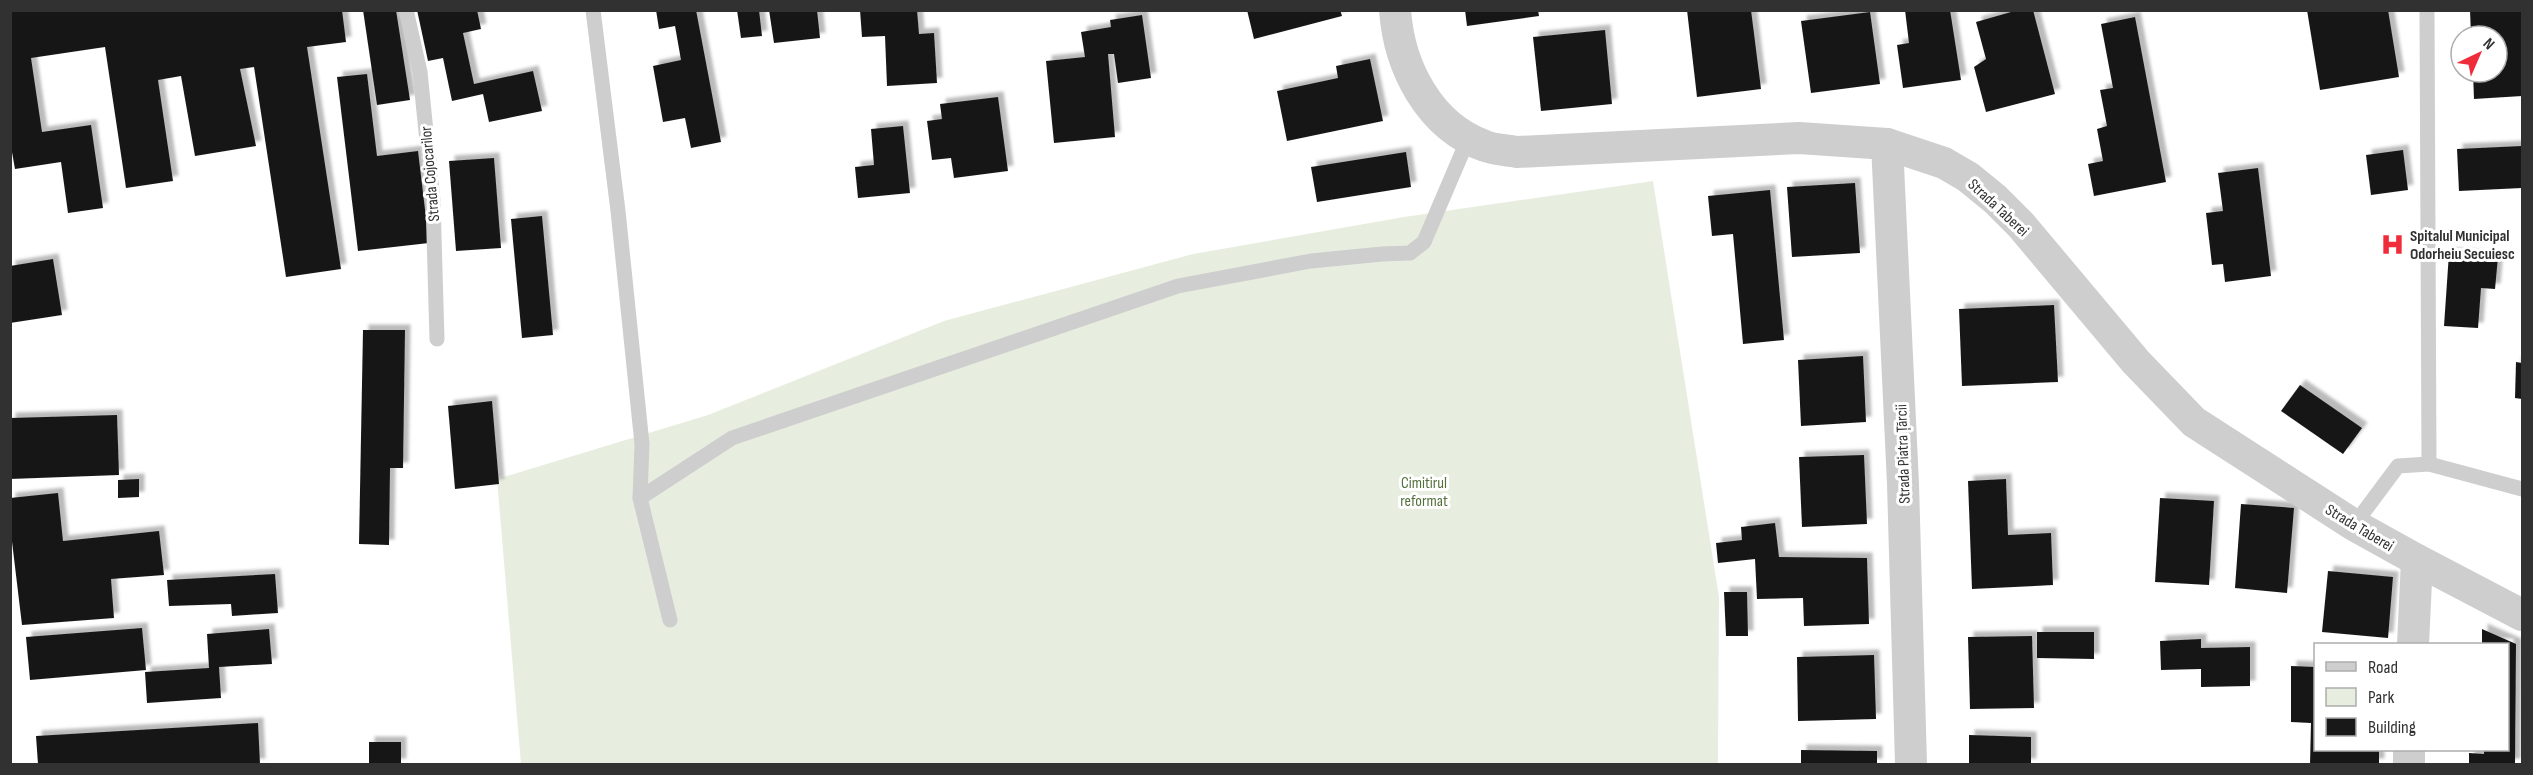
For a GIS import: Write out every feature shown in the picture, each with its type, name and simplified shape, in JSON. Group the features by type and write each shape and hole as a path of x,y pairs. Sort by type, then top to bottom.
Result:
{"street":[{"name":"Strada Taberei","path":"1395,10 1402,49 1411,76 1421,93 1446,123 1468,139 1487,147 1517,152 1799,138 1887,144 1944,163 1968,177 1995,199 2021,225 2136,362 2194,422 2354,525 2523,615"},
{"name":"Strada Piatra Țărcii","path":"1887,144 1903,484 1911,765"},
{"path":"2413,643 2417,560"}],"lane":[{"name":"Strada Cojocarilor","path":"406,10 420,72 433,201 436,339"},
{"path":"593,10 618,211 642,444 640,498 670,620"},
{"path":"2427,10 2429,464"},
{"path":"640,498 732,438 1178,286 1311,261 1410,253 1424,242 1468,139"},
{"path":"2354,525 2398,466 2429,464 2523,489"}],"green space":[{"name":"Cimitirul reformat","path":"1653,181 1719,597 1718,764 521,764 497,479 708,415 944,321 1193,254 1404,217"}],"building":[{"path":"10,10 342,10 346,42 307,47 341,269 286,277 254,67 240,69 256,146 195,156 181,76 158,80 173,181 126,188 105,47 31,58 42,132 91,125 103,208 68,213 61,162 15,169 10,141"},
{"path":"363,10 396,10 410,100 377,105"},
{"path":"417,10 477,10 481,29 463,33 474,84 533,71 542,111 489,122 483,94 452,101 443,58 428,61"},
{"path":"656,10 696,10 721,142 691,148 685,118 663,122 653,66 681,60 675,26 659,29"},
{"path":"737,10 759,10 762,36 741,38"},
{"path":"769,10 817,10 820,38 774,43"},
{"path":"860,10 917,10 919,34 934,33 937,83 887,86 885,36 862,37"},
{"path":"1247,10 1340,10 1342,16 1254,39"},
{"path":"1465,10 1538,10 1539,16 1467,26"},
{"path":"1687,10 1751,10 1761,89 1697,97"},
{"path":"1905,10 1950,10 1961,80 1903,88 1897,45 1909,43"},
{"path":"2018,10 2033,10 2055,94 1986,112 1974,67 1986,59 1976,22"},
{"path":"2307,10 2388,10 2399,77 2320,90"},
{"path":"2470,10 2522,10 2522,96 2474,99 2473,84 2509,84 2509,24 2471,24"},
{"path":"1870,12 1880,84 1811,93 1801,21"},
{"path":"1142,15 1151,78 1118,83 1114,54 1108,54 1115,137 1054,143 1046,61 1085,57 1081,32 1111,27 1110,20"},
{"path":"2135,17 2166,182 2094,196 2088,164 2103,161 2097,129 2107,126 2100,90 2113,88 2101,24"},
{"path":"1605,30 1612,104 1541,111 1533,37"},
{"path":"1370,59 1383,121 1287,141 1277,91 1338,78 1336,66"},
{"path":"367,74 377,156 418,151 429,243 358,251 337,77"},
{"path":"998,97 1008,171 954,178 951,158 932,160 927,121 942,119 940,104"},
{"path":"903,126 910,193 858,198 855,167 874,165 871,129"},
{"path":"2522,146 2522,188 2459,191 2457,149"},
{"path":"2403,150 2408,190 2371,195 2366,155"},
{"path":"1406,152 1411,187 1317,202 1311,167"},
{"path":"494,158 501,248 456,251 449,161"},
{"path":"2258,168 2271,276 2225,282 2223,264 2212,265 2206,213 2223,211 2218,173"},
{"path":"1855,183 1860,253 1792,257 1787,187"},
{"path":"1770,190 1784,340 1743,344 1733,234 1712,236 1708,196"},
{"path":"542,216 553,335 522,338 511,219"},
{"path":"2449,253 2498,257 2495,289 2481,288 2478,328 2444,326"},
{"path":"53,259 62,315 10,323 10,266"},
{"path":"2054,305 2058,382 1962,386 1959,309"},
{"path":"363,330 405,330 403,468 390,468 389,545 359,544"},
{"path":"1863,356 1866,422 1801,426 1798,360"},
{"path":"2516,362 2522,363 2522,399 2515,398"},
{"path":"2300,385 2362,428 2343,454 2281,411"},
{"path":"492,401 499,484 455,489 448,406"},
{"path":"117,415 119,475 10,479 10,418"},
{"path":"1864,455 1867,524 1802,527 1799,457"},
{"path":"139,479 139,497 118,498 118,480"},
{"path":"2006,479 2008,535 2051,533 2053,585 1972,589 1968,481"},
{"path":"58,493 63,541 159,531 164,575 111,579 114,618 22,625 10,525 10,498"},
{"path":"2160,498 2214,501 2209,585 2155,582"},
{"path":"2241,504 2294,508 2287,593 2235,588"},
{"path":"1775,523 1779,557 1867,558 1869,624 1804,626 1803,598 1757,599 1755,559 1718,563 1716,543 1742,540 1741,527"},
{"path":"2328,571 2393,577 2388,638 2322,632"},
{"path":"275,574 278,613 232,616 231,604 169,606 167,580"},
{"path":"1724,592 1747,592 1748,636 1726,636"},
{"path":"142,628 146,670 30,680 26,637"},
{"path":"269,629 272,664 219,667 221,698 147,703 145,672 209,668 207,634"},
{"path":"2482,629 2516,644 2515,764 2469,764 2469,753 2509,751 2509,643 2482,643"},
{"path":"2037,632 2094,632 2094,659 2037,658"},
{"path":"2032,636 2034,708 1970,709 1968,637"},
{"path":"2201,639 2201,648 2250,647 2250,686 2201,687 2201,669 2161,670 2160,641"},
{"path":"1874,655 1876,719 1798,721 1797,657"},
{"path":"2291,666 2314,667 2314,751 2379,751 2379,764 2310,764 2311,723 2291,722"},
{"path":"258,723 260,764 38,764 36,736"},
{"path":"1969,735 2031,737 2031,764 1969,764"},
{"path":"369,742 401,742 401,764 369,764"},
{"path":"1801,750 1877,751 1877,764 1801,764"}],"place":[{"name":"Spitalul Municipal Odorheiu Secuiesc","path":"2392,244"}]}
